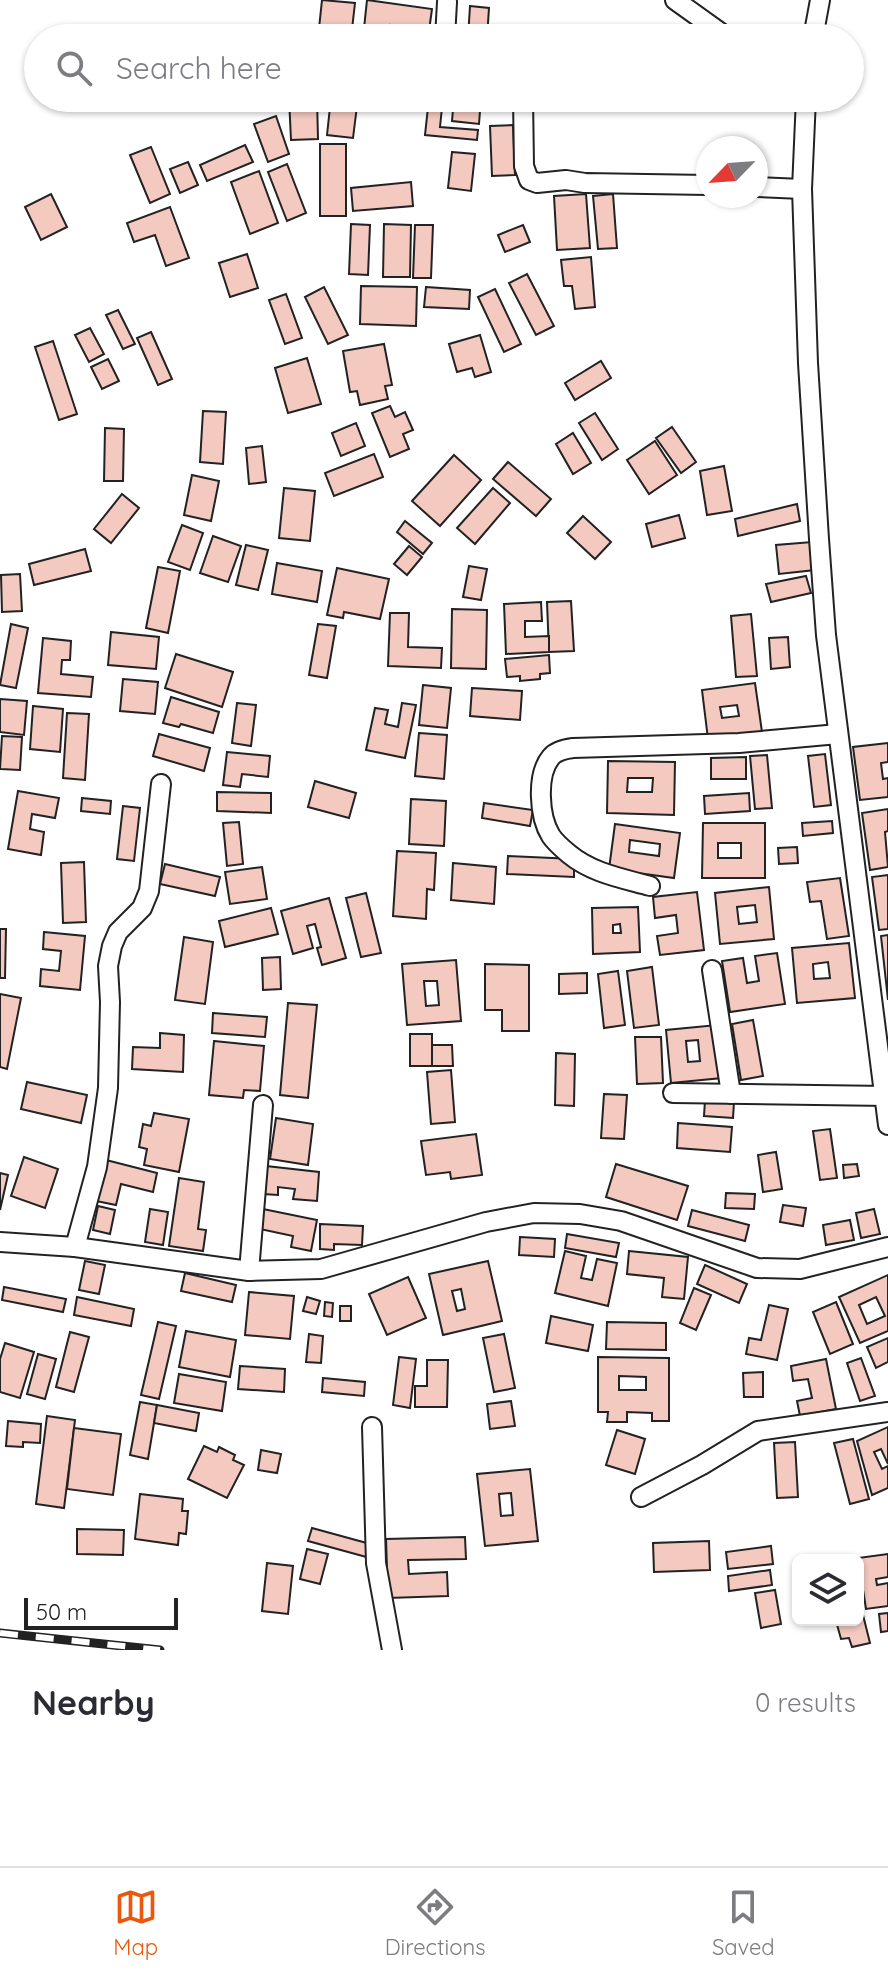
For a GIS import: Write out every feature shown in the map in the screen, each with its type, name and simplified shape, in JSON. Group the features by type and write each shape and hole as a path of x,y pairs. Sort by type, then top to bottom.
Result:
{"street":[{"path":"675,0 708,24"},
{"path":"816,24 820,0"},
{"path":"446,24 447,2"},
{"path":"523,112 524,166 529,180 537,183 566,180 696,185"},
{"path":"805,112 802,189 808,363 819,539 838,734 876,1035 887,1096 888,1125"},
{"path":"768,188 802,189"},
{"path":"650,886 595,871 570,855 552,837 543,818 542,774 551,756 573,748 739,743 838,734"},
{"path":"75,1247 97,1167 108,1088 108,966 118,932 142,908 149,891 161,784"},
{"path":"712,970 731,1094"},
{"path":"673,1093 887,1096"},
{"path":"249,1271 263,1105"},
{"path":"0,1242 75,1247 249,1271 321,1269 355,1262 486,1222 534,1213 580,1214 621,1221 757,1268 800,1269 888,1247"},
{"path":"641,1497 758,1431 888,1412"},
{"path":"372,1427 376,1563 392,1650"}],"building":[{"path":"322,0 355,3 353,24 319,24"},
{"path":"367,0 432,9 430,24 364,24"},
{"path":"470,6 489,8 488,24 469,24"},
{"path":"290,112 317,112 318,139 291,140"},
{"path":"329,112 356,112 353,138 327,135"},
{"path":"427,112 442,112 440,127 478,130 477,140 425,135"},
{"path":"453,112 480,112 479,124 452,121"},
{"path":"276,116 289,154 268,162 254,124"},
{"path":"513,125 515,175 492,176 490,126"},
{"path":"320,144 346,144 346,216 320,216"},
{"path":"245,145 253,162 207,181 200,165"},
{"path":"151,147 170,194 150,203 130,155"},
{"path":"452,152 475,154 471,191 448,188"},
{"path":"188,162 198,185 180,193 170,169"},
{"path":"287,164 306,213 287,221 268,172"},
{"path":"259,171 278,223 250,234 231,182"},
{"path":"411,182 413,206 353,211 351,188"},
{"path":"51,194 67,227 41,240 25,207"},
{"path":"586,194 590,248 557,250 554,196"},
{"path":"613,194 617,248 598,249 593,196"},
{"path":"170,207 189,258 166,266 155,235 134,242 127,223"},
{"path":"351,224 370,225 368,275 349,274"},
{"path":"384,224 411,225 410,277 383,277"},
{"path":"415,225 433,225 431,278 413,278"},
{"path":"523,225 530,242 505,252 498,235"},
{"path":"247,254 258,288 230,297 219,263"},
{"path":"591,257 595,307 575,309 572,286 564,286 561,260"},
{"path":"527,274 554,326 536,335 509,283"},
{"path":"361,286 417,287 416,326 360,324"},
{"path":"324,287 348,335 328,344 305,297"},
{"path":"426,287 470,290 469,309 424,307"},
{"path":"495,289 521,344 504,352 478,297"},
{"path":"286,294 302,338 285,344 269,300"},
{"path":"118,310 135,344 123,349 106,315"},
{"path":"90,328 104,354 89,362 75,335"},
{"path":"151,332 172,379 158,385 137,338"},
{"path":"480,335 491,372 475,377 472,368 457,372 449,344"},
{"path":"53,341 77,414 59,420 35,347"},
{"path":"384,344 392,385 385,386 388,399 360,405 357,391 350,392 343,351"},
{"path":"307,358 321,404 288,413 275,368"},
{"path":"108,359 119,381 102,389 91,367"},
{"path":"601,361 611,378 575,400 565,383"},
{"path":"390,406 395,417 405,412 413,430 403,434 409,449 390,457 372,413"},
{"path":"203,411 226,412 223,464 200,462"},
{"path":"595,413 618,449 602,460 579,423"},
{"path":"356,423 365,446 341,456 332,433"},
{"path":"672,427 696,462 681,473 656,438"},
{"path":"105,428 124,429 123,481 104,481"},
{"path":"573,433 591,463 573,474 556,444"},
{"path":"655,441 677,475 649,494 627,460"},
{"path":"262,446 266,482 249,484 246,448"},
{"path":"374,454 383,477 334,496 325,473"},
{"path":"454,455 481,480 440,526 412,501"},
{"path":"508,462 551,499 536,516 493,479"},
{"path":"724,466 732,511 707,515 700,471"},
{"path":"192,475 219,481 211,521 184,515"},
{"path":"284,488 315,491 310,541 279,538"},
{"path":"493,488 510,503 475,544 457,528"},
{"path":"122,494 139,508 111,543 94,529"},
{"path":"797,504 800,521 738,536 735,519"},
{"path":"679,515 685,538 652,547 646,524"},
{"path":"583,516 611,542 595,559 567,533"},
{"path":"405,521 432,543 423,554 397,532"},
{"path":"182,525 203,533 190,570 168,562"},
{"path":"213,536 241,546 228,582 200,573"},
{"path":"812,542 815,570 779,574 776,545"},
{"path":"246,545 268,550 258,590 236,585"},
{"path":"409,546 422,557 407,575 394,564"},
{"path":"85,549 91,571 34,585 29,564"},
{"path":"277,563 322,571 317,602 272,594"},
{"path":"469,566 487,569 481,600 463,597"},
{"path":"158,567 180,571 168,633 146,628"},
{"path":"337,568 389,579 380,619 344,612 343,618 327,615"},
{"path":"20,574 22,611 2,612 1,575"},
{"path":"806,576 811,593 771,602 766,584"},
{"path":"571,601 574,651 549,652 547,602"},
{"path":"541,602 542,621 525,621 525,637 549,636 549,652 506,654 504,604"},
{"path":"452,609 487,610 486,669 451,668"},
{"path":"390,613 409,613 408,647 442,648 441,668 388,666"},
{"path":"751,614 757,676 736,677 731,616"},
{"path":"11,624 28,628 16,688 0,685"},
{"path":"318,624 336,626 327,678 309,675"},
{"path":"111,632 159,637 156,669 108,665"},
{"path":"788,637 790,667 771,669 769,638"},
{"path":"43,638 71,641 70,660 62,660 61,674 93,677 91,697 38,693"},
{"path":"176,654 233,672 222,707 165,688"},
{"path":"549,655 550,673 540,674 540,679 520,681 520,676 507,677 505,659"},
{"path":"123,679 158,682 155,714 120,711"},
{"path":"755,683 762,732 708,739 702,690","holes":["737,705 739,716 722,718 720,707"]},
{"path":"423,685 451,688 447,728 419,725"},
{"path":"472,688 522,691 520,720 470,716"},
{"path":"171,697 219,712 213,733 181,724 179,727 163,723"},
{"path":"0,699 27,701 24,735 0,732"},
{"path":"237,703 256,705 251,746 232,743"},
{"path":"402,703 416,705 405,758 366,750 375,708 388,710 385,724 398,727"},
{"path":"33,706 63,709 60,752 30,749"},
{"path":"67,713 89,714 85,780 63,778"},
{"path":"419,733 447,735 444,779 415,776"},
{"path":"159,734 210,748 204,771 153,756"},
{"path":"2,736 22,737 20,770 0,769"},
{"path":"888,743 888,762 881,763 883,779 888,778 888,797 860,800 853,747"},
{"path":"227,752 270,756 268,777 242,774 240,787 223,785"},
{"path":"825,754 831,805 814,807 808,756"},
{"path":"767,755 772,808 755,809 750,756"},
{"path":"746,757 746,779 711,779 711,758"},
{"path":"608,761 675,762 674,815 607,813","holes":["628,778 653,778 652,792 627,792"]},
{"path":"315,781 356,793 349,818 308,807"},
{"path":"18,791 59,798 55,818 32,814 30,829 44,832 41,855 8,849"},
{"path":"217,792 271,793 271,813 217,811"},
{"path":"749,793 750,811 705,814 704,796"},
{"path":"82,798 111,801 110,814 81,811"},
{"path":"411,799 446,801 444,846 409,844"},
{"path":"484,803 533,810 530,826 482,818"},
{"path":"123,806 140,808 134,861 117,859"},
{"path":"888,809 888,831 885,832 888,867 870,870 862,813"},
{"path":"832,821 833,833 803,836 802,823"},
{"path":"239,822 243,864 227,866 223,823"},
{"path":"703,823 765,823 765,878 702,878","holes":["718,843 741,843 741,858 718,858"]},
{"path":"615,824 680,833 674,878 609,869","holes":["630,840 660,844 659,856 629,852"]},
{"path":"797,847 798,863 779,864 778,848"},
{"path":"397,851 436,853 434,890 427,889 426,919 393,916"},
{"path":"508,856 574,859 574,877 507,874"},
{"path":"84,862 86,922 63,923 61,863"},
{"path":"453,863 496,867 494,904 451,900"},
{"path":"165,864 220,877 215,896 160,884"},
{"path":"262,867 267,899 230,904 225,872"},
{"path":"888,875 888,929 879,930 872,877"},
{"path":"840,878 849,936 827,939 821,901 810,902 807,882"},
{"path":"769,887 774,939 720,944 715,893","holes":["755,905 757,922 739,924 737,907"]},
{"path":"697,892 704,950 660,955 657,936 678,933 676,915 655,918 653,897"},
{"path":"366,893 381,953 361,957 346,898"},
{"path":"329,898 346,958 322,965 315,924 307,926 313,948 293,954 281,911"},
{"path":"638,907 640,952 593,954 592,908","holes":["620,924 621,933 613,933 613,925"]},
{"path":"271,908 278,934 225,947 219,921"},
{"path":"0,929 6,929 5,978 0,978"},
{"path":"44,932 85,936 80,990 40,986 41,969 59,971 61,951 43,949"},
{"path":"888,935 888,1000 881,936"},
{"path":"184,937 213,942 205,1004 175,1000"},
{"path":"849,943 855,998 797,1003 792,948","holes":["828,962 830,978 814,979 813,964"]},
{"path":"777,953 785,1004 730,1012 722,961 743,958 747,983 759,981 755,956"},
{"path":"280,957 281,989 263,990 262,958"},
{"path":"456,960 461,1021 407,1025 402,964","holes":["424,981 437,981 439,1005 426,1006"]},
{"path":"485,964 529,965 529,1031 502,1031 502,1010 485,1010"},
{"path":"652,967 659,1025 634,1028 627,971"},
{"path":"618,971 625,1025 604,1028 598,974"},
{"path":"587,973 587,993 559,994 559,974"},
{"path":"0,994 21,998 7,1069 0,1067"},
{"path":"288,1003 317,1005 308,1098 280,1095"},
{"path":"213,1013 267,1017 265,1037 212,1033"},
{"path":"753,1020 763,1076 741,1080 732,1024"},
{"path":"717,1025 722,1078 671,1083 666,1030","holes":["698,1040 700,1061 688,1062 686,1041"]},
{"path":"160,1033 184,1035 183,1072 132,1069 133,1047 160,1048"},
{"path":"410,1034 432,1034 432,1066 410,1066"},
{"path":"635,1037 661,1037 663,1083 637,1084"},
{"path":"214,1041 264,1046 260,1091 244,1090 243,1098 209,1095"},
{"path":"432,1045 452,1045 453,1066 432,1066"},
{"path":"556,1053 575,1054 574,1106 555,1105"},
{"path":"451,1070 455,1122 431,1124 427,1072"},
{"path":"27,1082 87,1095 81,1123 21,1109"},
{"path":"604,1094 627,1095 624,1139 601,1138"},
{"path":"705,1100 734,1102 733,1118 704,1116"},
{"path":"154,1113 189,1119 179,1172 144,1165 147,1149 139,1147 143,1124 151,1126"},
{"path":"276,1118 313,1124 308,1165 270,1159"},
{"path":"678,1123 732,1127 730,1152 677,1148"},
{"path":"830,1129 837,1178 820,1180 813,1131"},
{"path":"476,1134 482,1175 451,1179 450,1172 426,1175 421,1141"},
{"path":"776,1152 782,1189 763,1192 758,1155"},
{"path":"24,1157 58,1169 45,1208 11,1196"},
{"path":"106,1160 157,1173 153,1192 121,1184 116,1205 96,1201"},
{"path":"616,1164 688,1186 677,1220 606,1197"},
{"path":"857,1164 859,1176 844,1178 843,1165"},
{"path":"266,1166 319,1172 317,1201 293,1199 295,1189 278,1187 278,1195 263,1194"},
{"path":"0,1173 8,1175 0,1210"},
{"path":"179,1178 204,1182 198,1229 206,1230 203,1251 169,1246"},
{"path":"726,1193 755,1194 754,1209 725,1208"},
{"path":"783,1205 806,1208 803,1226 780,1222"},
{"path":"98,1206 115,1210 110,1234 93,1230"},
{"path":"150,1209 168,1212 163,1245 145,1242"},
{"path":"263,1209 317,1220 311,1251 291,1247 293,1236 260,1229"},
{"path":"874,1209 880,1234 861,1238 856,1213"},
{"path":"692,1210 749,1225 745,1241 688,1226"},
{"path":"850,1220 854,1240 826,1245 823,1225"},
{"path":"320,1224 363,1226 362,1245 334,1244 334,1250 320,1249"},
{"path":"567,1234 619,1243 616,1257 565,1248"},
{"path":"520,1237 555,1239 554,1257 519,1255"},
{"path":"565,1251 586,1256 581,1278 592,1280 597,1259 617,1263 608,1306 555,1293"},
{"path":"629,1251 688,1257 684,1299 662,1297 664,1278 627,1274"},
{"path":"85,1261 105,1265 99,1294 79,1290"},
{"path":"488,1261 502,1321 443,1335 429,1274","holes":["461,1289 465,1309 457,1311 452,1291"]},
{"path":"705,1265 747,1284 739,1303 697,1284"},
{"path":"185,1273 236,1285 232,1302 181,1291"},
{"path":"888,1275 888,1331 860,1343 839,1297","holes":["876,1297 885,1316 867,1324 859,1305"]},
{"path":"408,1277 426,1318 387,1335 369,1294"},
{"path":"4,1287 66,1299 63,1312 2,1300"},
{"path":"694,1288 711,1295 696,1330 680,1323"},
{"path":"249,1292 294,1296 290,1339 245,1335"},
{"path":"77,1297 134,1309 131,1326 74,1315"},
{"path":"307,1297 320,1301 316,1314 303,1311"},
{"path":"325,1302 333,1303 332,1317 324,1316"},
{"path":"836,1302 853,1344 830,1354 813,1312"},
{"path":"769,1305 788,1309 777,1360 746,1354 749,1338 761,1340"},
{"path":"340,1306 351,1306 351,1321 340,1321"},
{"path":"551,1316 593,1325 588,1351 546,1343"},
{"path":"158,1322 176,1326 159,1399 141,1395"},
{"path":"607,1322 666,1323 666,1350 606,1349"},
{"path":"186,1331 236,1340 230,1377 179,1367"},
{"path":"70,1332 89,1337 74,1392 56,1387"},
{"path":"309,1334 323,1336 321,1363 306,1362"},
{"path":"504,1334 515,1388 494,1392 483,1338"},
{"path":"888,1338 888,1362 876,1368 867,1347"},
{"path":"5,1343 34,1352 20,1398 0,1392 0,1359"},
{"path":"38,1354 56,1359 45,1399 27,1394"},
{"path":"399,1357 416,1359 410,1408 393,1405"},
{"path":"598,1357 669,1358 669,1421 652,1421 652,1413 627,1412 627,1422 607,1422 608,1412 598,1412","holes":["619,1376 646,1377 646,1390 619,1390"]},
{"path":"861,1358 875,1396 860,1401 847,1363"},
{"path":"826,1359 836,1409 800,1416 797,1401 812,1398 808,1379 793,1381 791,1366"},
{"path":"427,1360 448,1360 447,1407 415,1407 415,1386 427,1386"},
{"path":"240,1366 285,1369 284,1392 238,1389"},
{"path":"763,1372 763,1397 744,1397 743,1373"},
{"path":"179,1374 226,1382 222,1411 174,1403"},
{"path":"323,1378 365,1382 364,1396 322,1392"},
{"path":"511,1401 515,1426 490,1429 487,1404"},
{"path":"140,1402 157,1405 148,1459 130,1455"},
{"path":"157,1405 199,1413 196,1431 154,1423"},
{"path":"47,1416 75,1420 64,1508 36,1504"},
{"path":"8,1421 41,1424 40,1443 23,1442 23,1447 6,1446"},
{"path":"888,1427 888,1464 881,1449 874,1452 882,1469 888,1466 888,1488 872,1495 857,1441"},
{"path":"74,1428 121,1434 113,1495 67,1489"},
{"path":"617,1430 645,1439 635,1474 606,1465"},
{"path":"853,1439 869,1499 850,1504 834,1443"},
{"path":"795,1442 798,1497 777,1498 774,1443"},
{"path":"204,1446 217,1452 219,1447 235,1455 233,1460 244,1465 227,1498 188,1479"},
{"path":"261,1450 281,1454 277,1473 258,1470"},
{"path":"530,1469 538,1541 485,1546 477,1474","holes":["511,1493 513,1515 501,1516 499,1494"]},
{"path":"140,1494 183,1499 182,1511 188,1511 186,1534 179,1533 178,1545 135,1539"},
{"path":"312,1528 374,1545 370,1558 308,1541"},
{"path":"77,1529 124,1530 123,1555 77,1554"},
{"path":"465,1537 466,1559 408,1560 409,1574 447,1572 448,1596 388,1598 386,1539"},
{"path":"709,1541 710,1570 654,1572 653,1543"},
{"path":"771,1546 773,1564 728,1569 726,1552"},
{"path":"307,1549 328,1554 320,1584 300,1579"},
{"path":"888,1554 888,1577 876,1579 877,1585 888,1583 888,1606 866,1609 864,1557"},
{"path":"267,1563 293,1566 288,1614 262,1611"},
{"path":"770,1570 772,1585 729,1591 728,1576"},
{"path":"775,1590 781,1624 761,1628 755,1593"},
{"path":"888,1613 888,1631 881,1632 879,1614"},
{"path":"864,1619 870,1643 852,1647 849,1638 841,1639 837,1626 864,1626"}],"railway":[{"path":"0,1633 160,1650"}]}
